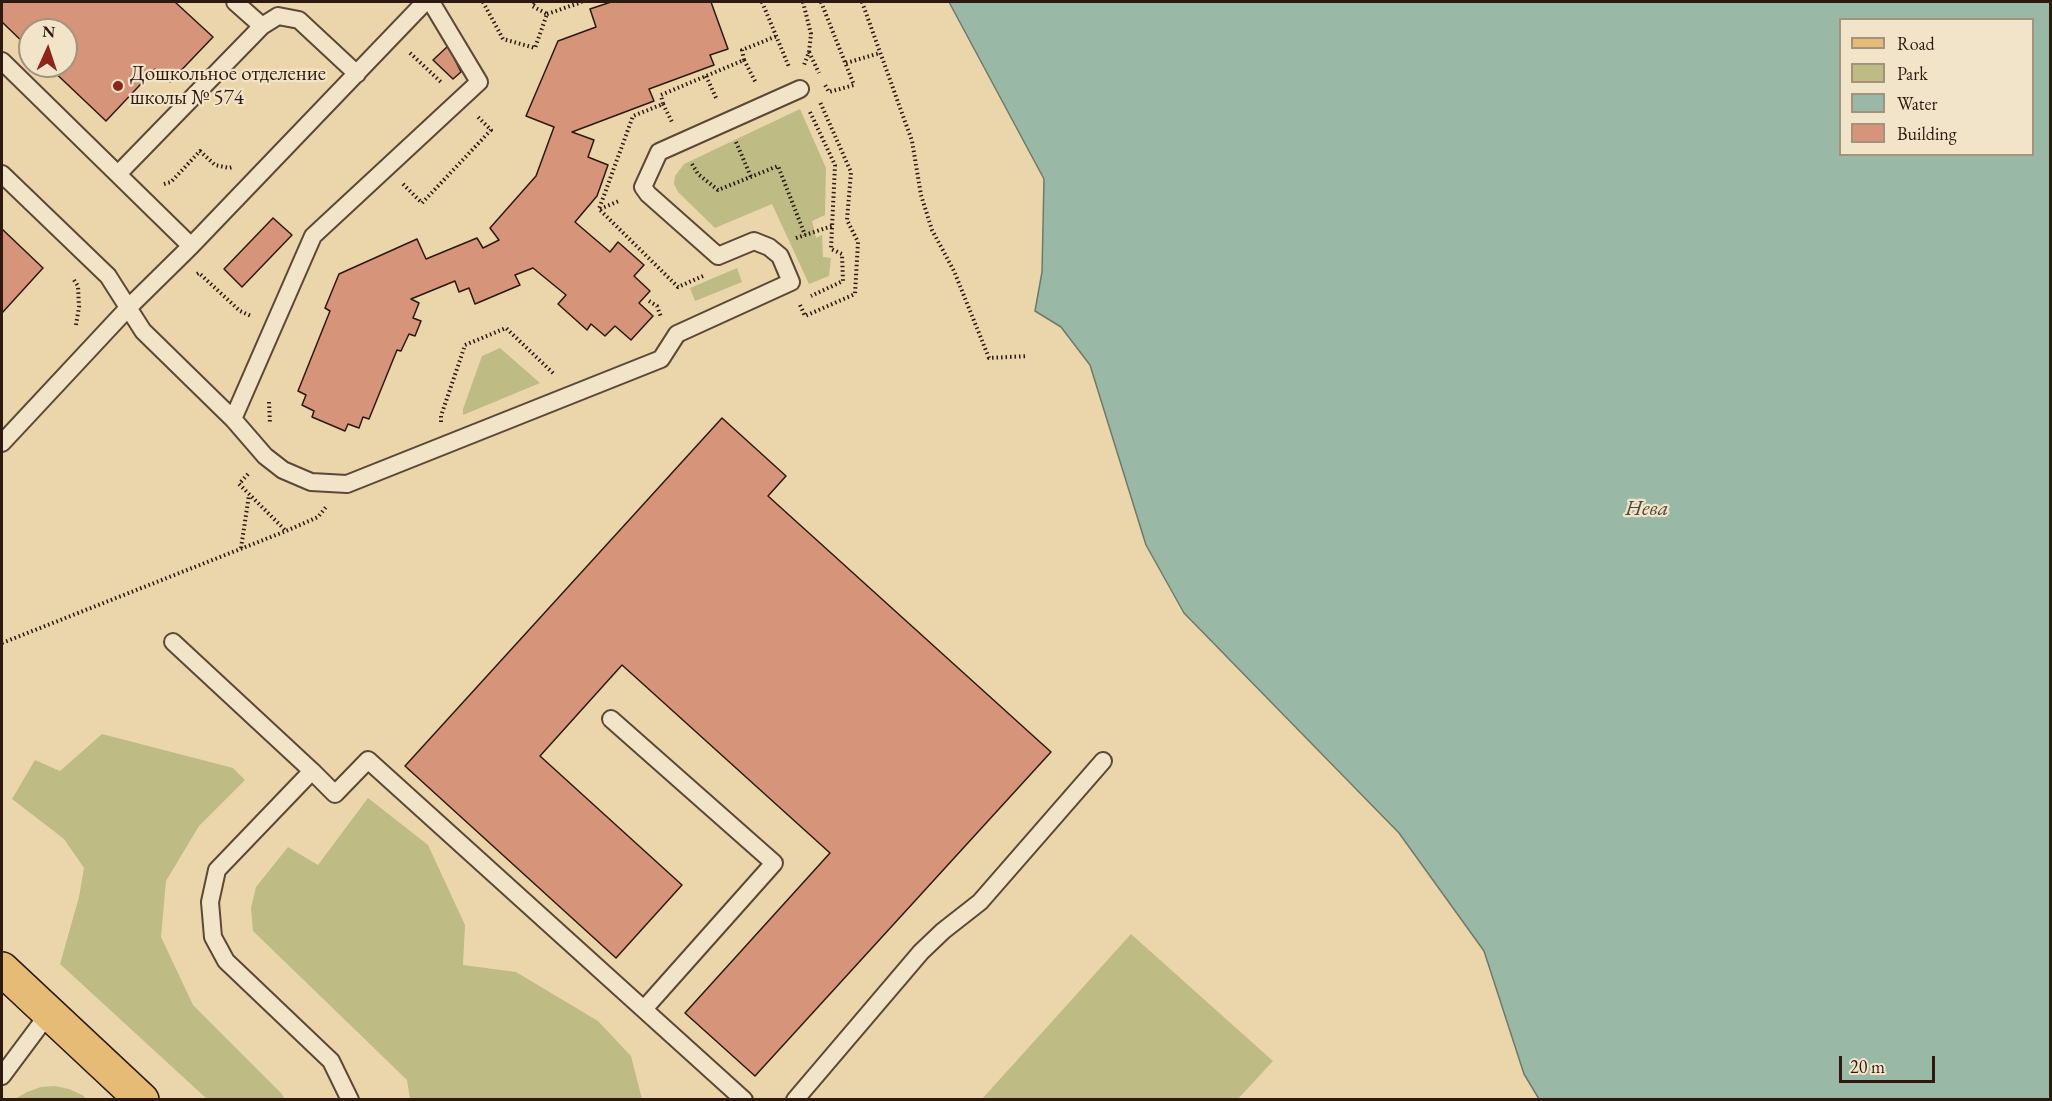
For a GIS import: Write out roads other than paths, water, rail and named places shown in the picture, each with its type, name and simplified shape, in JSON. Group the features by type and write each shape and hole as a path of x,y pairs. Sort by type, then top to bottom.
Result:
{"main road":[{"path":"2,969 142,1100"}],"lane":[{"path":"235,2 262,26"},
{"path":"2,443 128,308 191,246 425,2"},
{"path":"233,419 313,236 479,82 431,2"},
{"path":"118,174 262,26 278,16 299,20 357,74"},
{"path":"2,61 191,246"},
{"path":"2,174 108,276 143,332 233,419 264,456 283,470 311,482 346,484 661,359 677,334 791,282 780,256 769,247 754,241 718,256 643,187 659,153 800,89"},
{"path":"173,642 335,794 368,760 744,1100"},
{"path":"611,719 774,863 644,1010"},
{"path":"795,1100 921,952 980,902 1103,761"},
{"path":"312,771 217,870 210,902 213,937 226,961 331,1061 350,1100"},
{"path":"2,1076 49,1013"}],"water":[{"name":"Нева","path":"949,2 2050,2 2050,1099 1539,1099 1524,1074 1484,951 1399,833 1184,613 1146,545 1090,365 1061,327 1035,311 1042,272 1044,179"}],"place":[{"name":"Дошкольное отделение школы № 574","path":"118,86"}]}
